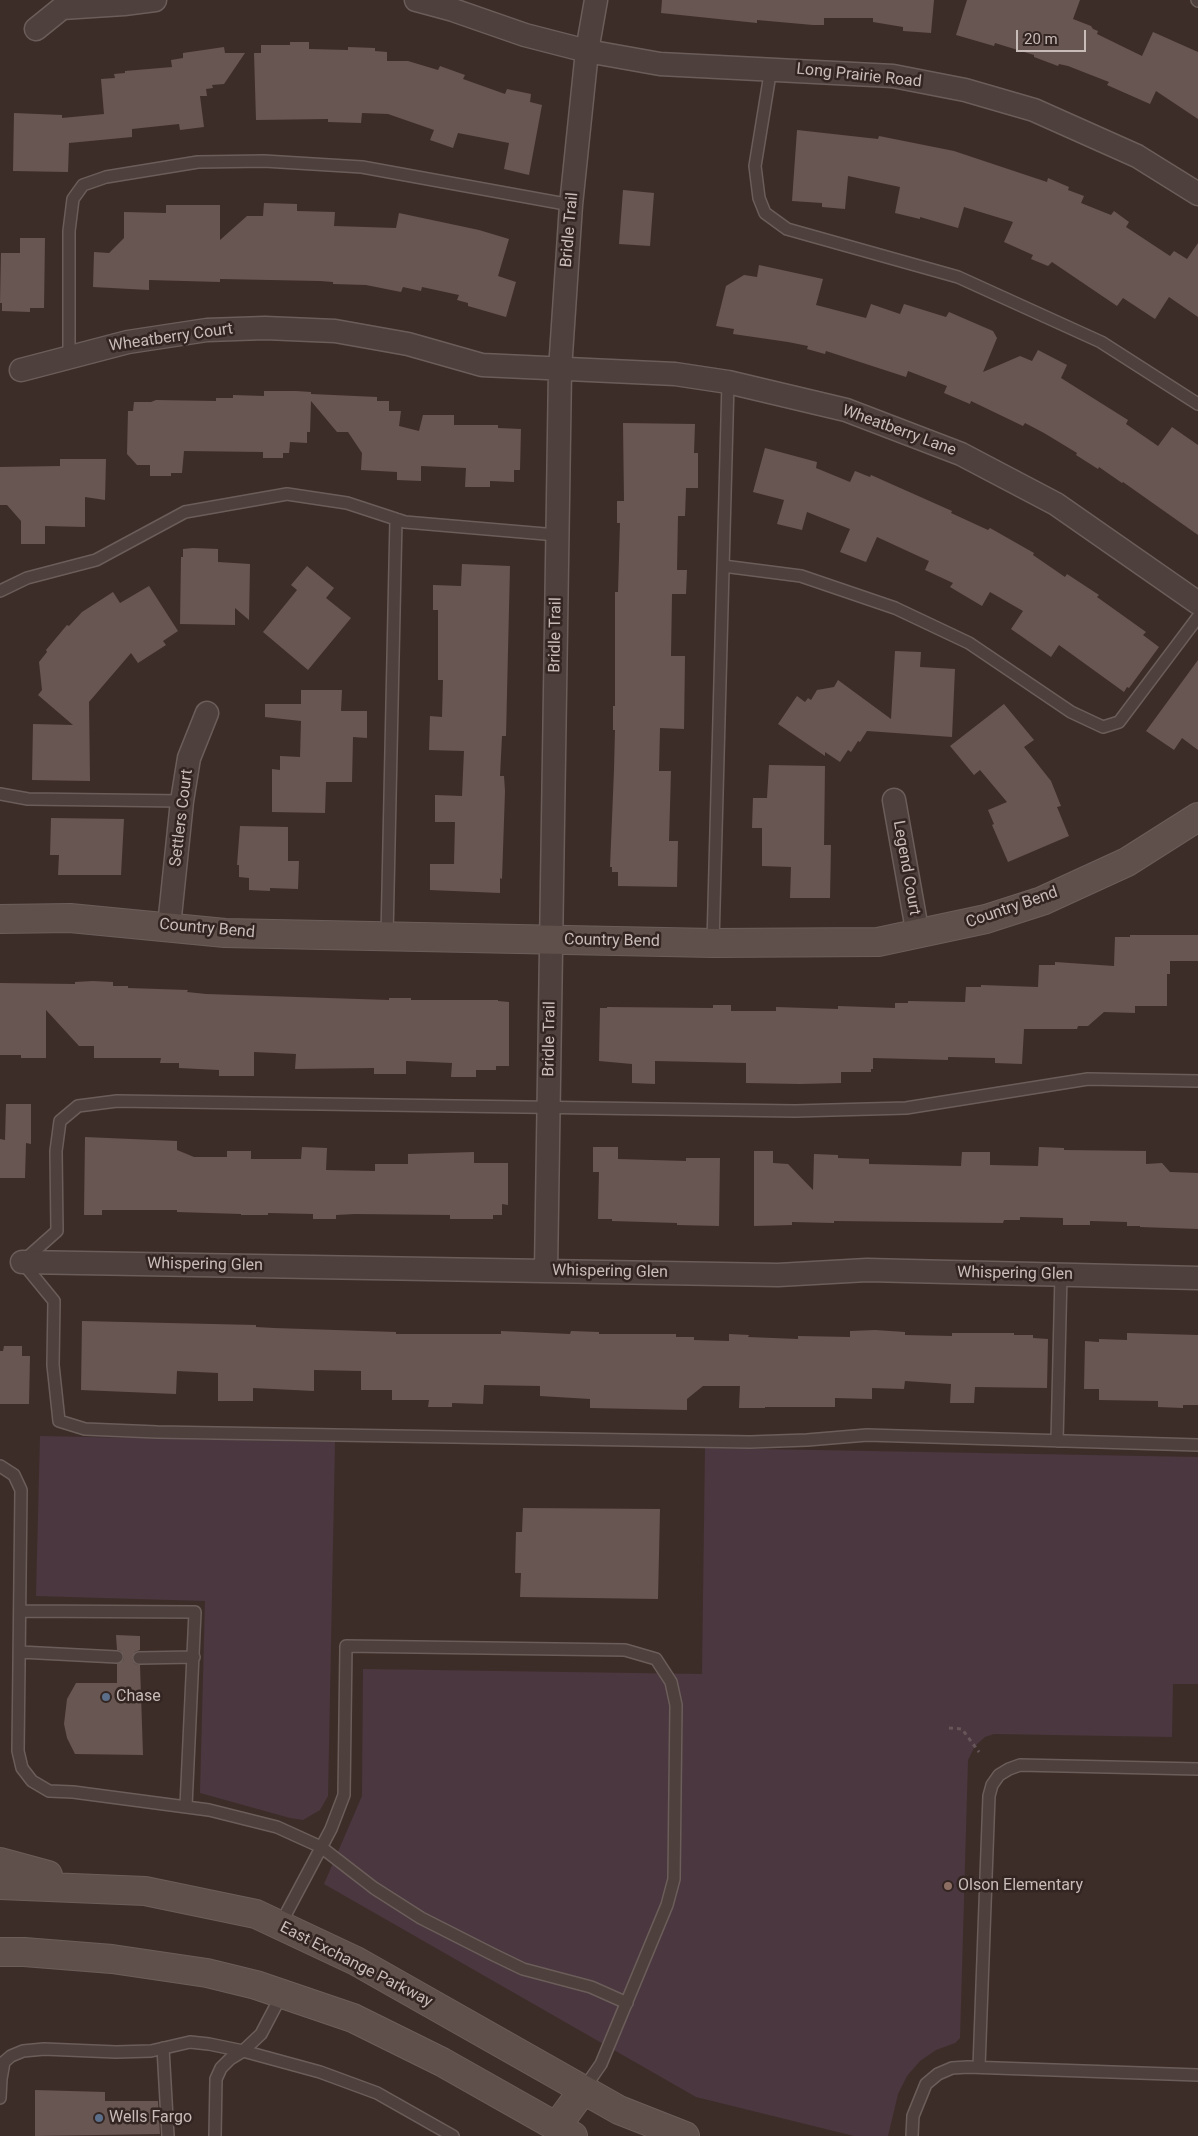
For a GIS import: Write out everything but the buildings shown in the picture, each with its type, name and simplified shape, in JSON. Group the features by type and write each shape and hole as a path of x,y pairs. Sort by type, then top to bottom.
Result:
{"street":[{"path":"36,29 62,4 124,4 155,0"},
{"name":"Long Prairie Road","path":"416,0 453,10 525,35 587,51 660,64 726,68 772,68 893,76 965,90 1034,110 1137,156 1198,194"},
{"name":"Bridle Trail","path":"546,1271 560,370 571,205 587,51 596,0"},
{"name":"Wheatberry Court","path":"21,370 128,342 207,330 266,328 335,331 408,344 482,365 560,370"},
{"name":"Wheatberry Lane","path":"560,370 675,374 728,382 846,410 961,454 1056,504 1198,603"},
{"name":"Settlers Court","path":"169,926 182,801 189,758 207,713"},
{"name":"Legend Court","path":"894,800 918,936"},
{"name":"Country Bend","path":"0,919 70,918 169,926 225,933 713,943 878,942 918,936 986,920 1042,901 1127,862 1198,817"},
{"name":"Whispering Glen","path":"22,1262 778,1275 821,1271 867,1270 1198,1278"},
{"path":"0,1862 68,1879 145,1891"},
{"name":"East Exchange Parkway","path":"0,1885 145,1891 256,1914 356,1961 619,2110 685,2136"},
{"path":"0,1952 67,1954 159,1965 207,1973 282,1994 352,2018 442,2062 560,2133 583,2090"}],"lane":[{"path":"772,68 755,166 759,198 765,213 787,229 958,277 1100,342 1198,404"},
{"path":"69,356 69,231 73,199 83,186 106,177 198,162 264,161 362,167 571,205"},
{"path":"713,943 728,382"},
{"path":"0,591 27,578 96,560 185,512 287,494 347,504 405,522 557,535"},
{"path":"387,936 396,519"},
{"path":"723,566 801,576 895,608 968,643 1071,712 1104,727 1119,722 1198,617"},
{"path":"0,794 28,799 182,801"},
{"path":"1198,1081 1088,1080 906,1108 796,1111 117,1101 78,1106 60,1121 56,1151 57,1231 22,1262 54,1301 53,1365 59,1421 84,1429 750,1442 867,1435 1198,1445"},
{"path":"1057,1441 1061,1275"},
{"path":"0,1466 14,1475 21,1490 18,1751 22,1768 32,1781 49,1791 186,1806 277,1827 321,1847 374,1888 421,1918 474,1945 523,1969 591,1987 627,2003"},
{"path":"20,1611 195,1612 194,1657 187,1751 186,1806"},
{"path":"280,1925 331,1829 344,1796 346,1646 625,1650 656,1659 671,1682 676,1705 674,1879 667,1905 601,2064 583,2090"},
{"path":"20,1652 117,1656"},
{"path":"139,1658 194,1657"},
{"path":"979,2068 989,1796 992,1785 999,1775 1009,1768 1020,1765 1198,1769"},
{"path":"215,2136 216,2079 221,2068 230,2059 243,2052 261,2034 282,1994"},
{"path":"0,2098 0,2079 4,2062 11,2056 23,2052 44,2049 116,2052 151,2051 190,2042 209,2044 320,2072 378,2093 453,2136"},
{"path":"163,2048 168,2136"},
{"path":"912,2136 913,2116 926,2084 938,2074 952,2068 1198,2075"}],"path":[{"path":"950,1728 962,1729 979,1752"}],"shaded area":[{"path":"40,1436 335,1442 328,1796 320,1810 303,1820 200,1793 205,1601 36,1596"},
{"name":"Olson Elementary","path":"705,1448 1198,1457 1198,1684 1173,1684 1172,1737 994,1734 985,1737 975,1746 968,1760 960,2038 955,2043 936,2050 920,2061 907,2076 898,2094 888,2136 854,2136 696,2097 324,1884 362,1796 363,1669 702,1674"}],"place":[{"name":"Chase","path":"106,1697"},
{"name":"Olson Elementary","path":"948,1886"},
{"name":"Wells Fargo","path":"99,2118"}]}
